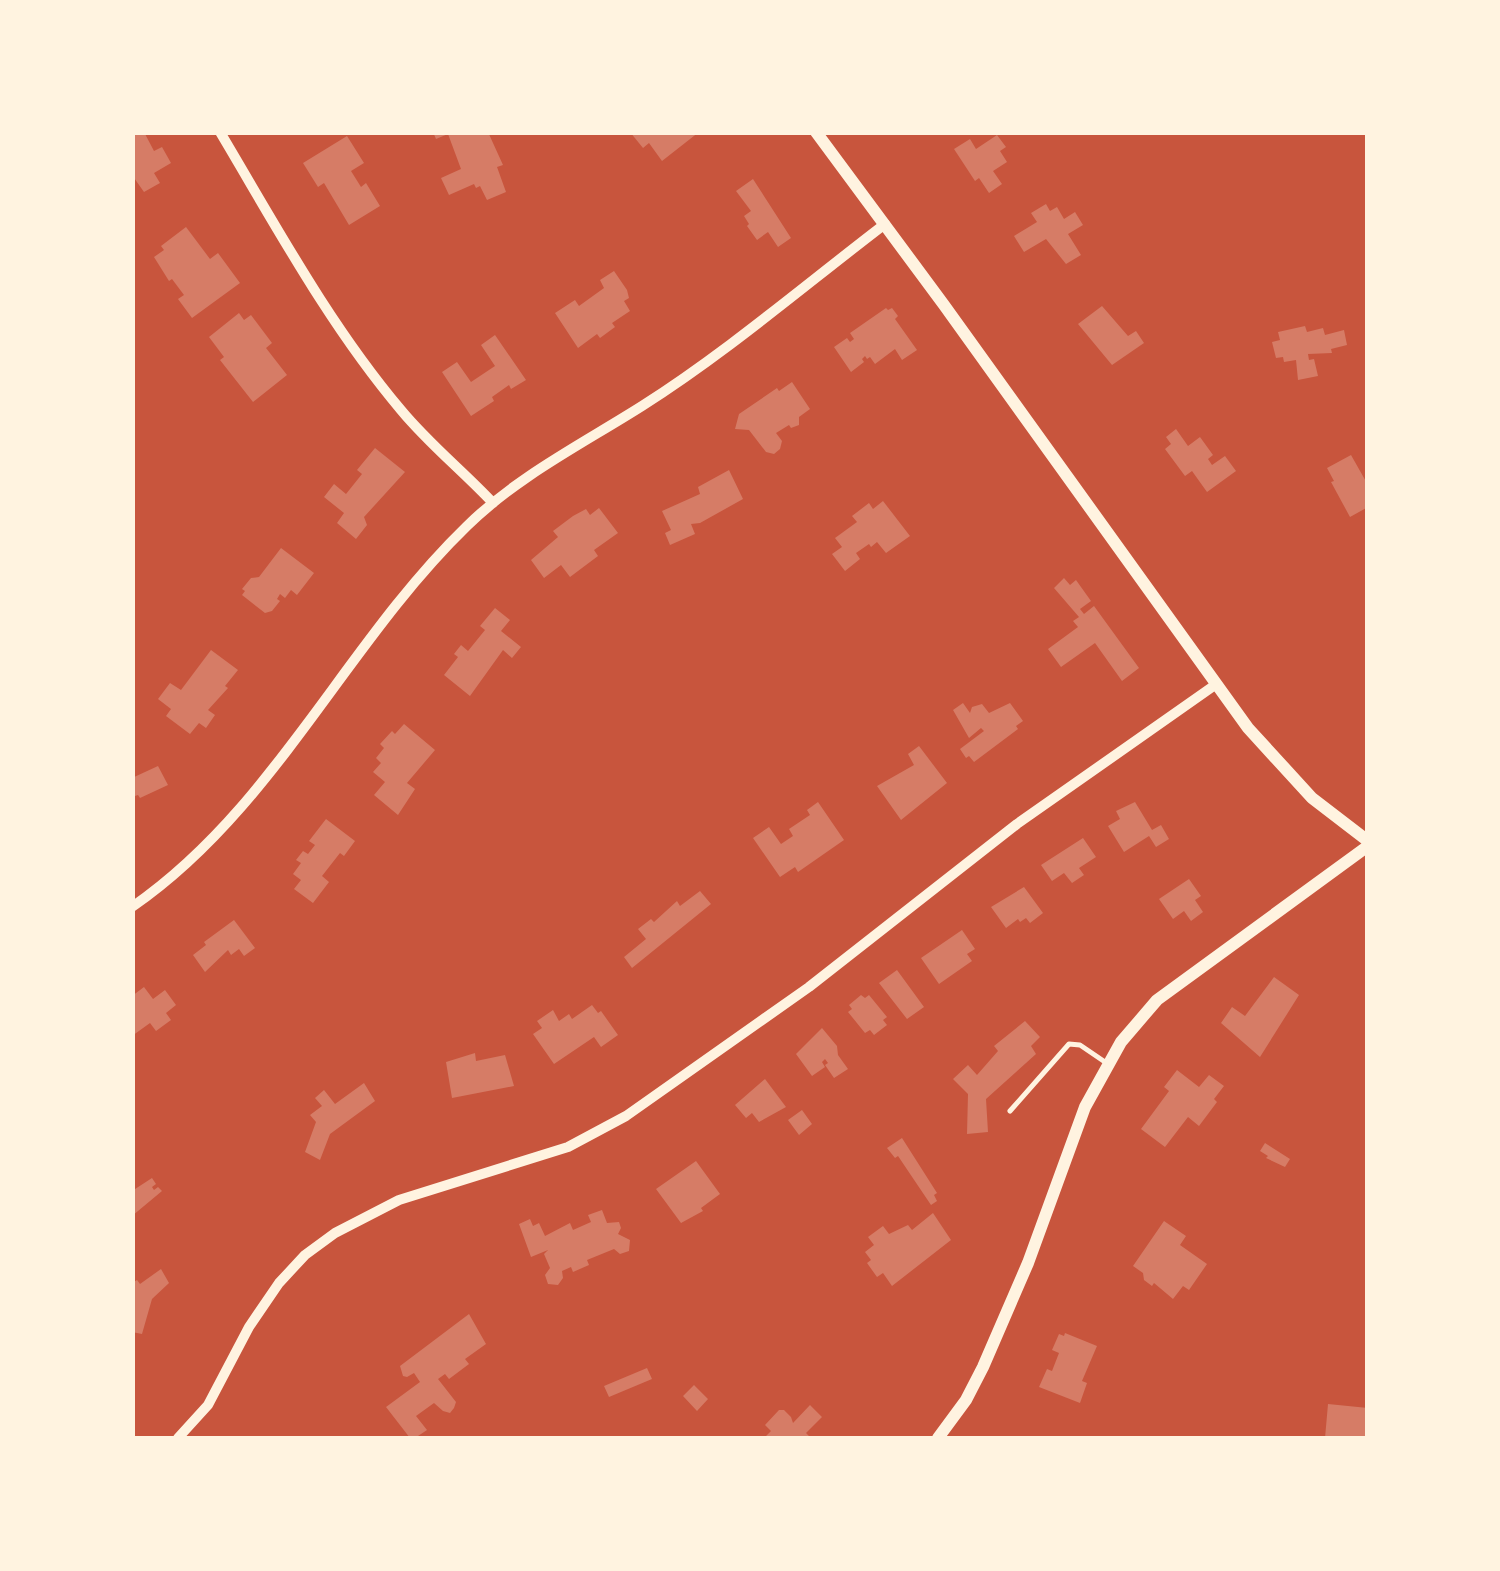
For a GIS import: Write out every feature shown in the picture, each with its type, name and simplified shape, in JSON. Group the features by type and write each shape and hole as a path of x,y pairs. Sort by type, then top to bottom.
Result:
{"street":[{"path":"220,132 300,266 397,406 493,503"},
{"path":"816,132 1215,685 1292,779 1368,843 1157,1000 1129,1032 1086,1106 1028,1263 983,1368 966,1400 938,1438"},
{"path":"132,907 178,872 242,808 412,587 467,526 543,466 692,371 885,224"},
{"path":"178,1438 208,1406 249,1328 279,1283 317,1246 355,1221 399,1200 568,1147 626,1116 809,987 1016,824 1215,685"}],"lane":[{"path":"1010,1111 1069,1044 1080,1046 1108,1064"}],"building":[{"path":"132,132 144,132 154,151 162,147 171,163 154,173 160,183 144,192 132,175"},
{"path":"433,132 488,132 503,165 497,167 506,192 487,200 480,186 476,188 474,184 449,195 441,178 461,169 448,134 436,139"},
{"path":"630,132 699,132 662,161 649,143 643,148"},
{"path":"997,135 1006,147 1000,151 1007,162 993,171 1002,184 989,193 979,178 975,181 954,149 970,139 976,149"},
{"path":"347,136 364,163 351,171 361,187 366,183 380,206 349,225 324,183 318,187 303,163"},
{"path":"753,179 791,238 778,247 768,232 757,240 747,226 744,216 751,211 736,191"},
{"path":"1046,204 1050,211 1057,207 1064,219 1075,212 1083,225 1068,234 1081,255 1066,264 1046,239 1024,252 1014,236 1037,222 1031,213"},
{"path":"186,227 210,259 218,253 240,283 192,318 178,299 184,295 172,279 169,281 154,257 164,250 161,246"},
{"path":"614,271 627,290 629,298 624,301 630,311 612,323 615,327 600,338 597,334 578,348 555,313 575,300 579,306 604,288 600,280"},
{"path":"1102,306 1128,336 1136,331 1144,343 1112,365 1078,324"},
{"path":"886,308 892,308 898,316 895,319 917,350 902,360 895,349 875,364 865,356 864,362 851,372 834,347 847,338 850,342 854,339 850,333"},
{"path":"239,313 244,320 251,315 272,343 266,348 287,375 253,402 220,360 224,357 209,337"},
{"path":"1305,326 1307,332 1323,328 1325,335 1344,330 1347,345 1331,349 1332,353 1308,354 1309,360 1314,359 1318,376 1298,380 1296,360 1284,362 1283,357 1276,358 1272,342 1280,340 1278,332"},
{"path":"495,335 526,380 511,389 509,385 471,416 442,372 457,362 471,382 495,366 481,345"},
{"path":"792,382 810,409 799,417 799,425 789,425 776,433 782,441 780,449 774,454 766,452 749,430 735,429 739,414"},
{"path":"1176,429 1188,446 1200,437 1213,455 1208,459 1212,465 1225,456 1236,471 1207,492 1192,471 1185,476 1165,449 1171,444 1166,437"},
{"path":"375,448 405,472 364,517 367,525 356,539 337,523 344,513 324,497 334,484 346,494 362,474 357,470"},
{"path":"1351,455 1368,485 1368,507 1350,517 1327,468"},
{"path":"729,470 743,499 691,524 695,534 670,545 665,533 671,530 662,511 700,494 698,487"},
{"path":"883,501 910,536 886,553 877,542 871,547 869,544 856,553 860,559 845,571 832,554 842,547 835,538 857,522 852,516 869,503 873,509"},
{"path":"599,508 618,533 594,550 598,556 570,577 561,565 544,578 531,560 558,537 553,531 586,509 590,515"},
{"path":"281,548 314,573 297,595 291,590 285,598 280,594 280,601 265,613 242,595 242,589 251,578 259,577"},
{"path":"1064,578 1070,585 1076,580 1091,601 1080,609 1084,614 1094,606 1139,668 1122,681 1095,643 1061,667 1048,649 1078,627 1073,621 1079,617 1054,588"},
{"path":"495,608 510,620 501,631 521,647 512,658 503,650 470,696 444,675 458,657 454,654 461,645 468,651 485,630 480,626"},
{"path":"211,650 238,670 208,710 215,715 206,728 199,723 190,734 166,716 171,709 158,699 170,683 181,690"},
{"path":"963,703 970,713 972,707 982,704 989,713 1010,703 1023,721 974,762 960,749 984,731 981,728 969,738 953,710"},
{"path":"404,724 435,750 407,783 415,789 398,815 374,795 385,782 373,772 381,763 376,758 384,748 380,744"},
{"path":"919,746 947,783 901,820 877,786 914,765 908,754"},
{"path":"158,766 168,785 140,798 132,797 132,778"},
{"path":"818,802 844,840 798,872 795,867 780,877 753,838 769,827 781,844 793,836 789,829 810,815 807,810"},
{"path":"1135,802 1152,830 1161,825 1169,839 1156,847 1149,836 1124,852 1108,826 1120,819 1116,811"},
{"path":"326,819 355,841 322,876 329,882 313,903 294,889 301,880 293,874 301,863 296,860 315,845 309,841"},
{"path":"1083,838 1096,857 1079,868 1084,875 1072,883 1064,873 1052,881 1041,865"},
{"path":"1189,879 1201,896 1195,900 1203,912 1191,921 1184,911 1173,919 1159,899"},
{"path":"1024,887 1043,913 1030,923 1026,918 1020,922 1018,919 1006,928 991,907"},
{"path":"700,891 711,904 632,968 624,957 646,939 638,929 651,919 654,922 677,901 680,906"},
{"path":"234,920 255,948 244,956 239,949 231,955 228,950 205,972 193,955"},
{"path":"962,930 975,949 967,954 972,961 939,984 921,958"},
{"path":"897,970 924,1007 907,1019 879,983"},
{"path":"1274,977 1299,995 1260,1057 1221,1023 1232,1007 1245,1016"},
{"path":"144,987 153,999 165,990 176,1005 166,1013 171,1020 156,1031 150,1023 132,1036 132,996"},
{"path":"861,995 869,995 887,1017 883,1020 887,1025 874,1035 870,1030 865,1033 848,1012 852,1009 849,1005"},
{"path":"592,1005 618,1035 601,1047 594,1037 554,1064 533,1034 542,1028 537,1021 553,1010 559,1021 569,1014 572,1019"},
{"path":"1025,1021 1040,1037 1031,1046 1036,1054 986,1099 988,1132 967,1134 968,1094 953,1079 968,1065 977,1075 998,1051 994,1046"},
{"path":"822,1028 837,1046 848,1069 834,1078 825,1059 822,1062 825,1067 812,1076 796,1054"},
{"path":"475,1053 476,1061 505,1055 514,1086 452,1098 446,1062"},
{"path":"1177,1070 1199,1087 1209,1075 1224,1086 1199,1126 1188,1117 1165,1147 1141,1129 1169,1091 1164,1087"},
{"path":"765,1079 786,1107 759,1122 752,1113 746,1118 735,1105"},
{"path":"364,1083 375,1101 330,1134 320,1160 305,1152 316,1122 310,1115 322,1106 315,1098 324,1090 335,1104"},
{"path":"802,1110 812,1124 799,1135 788,1120"},
{"path":"902,1138 937,1193 937,1201 931,1205 898,1156 895,1158 887,1148"},
{"path":"1265,1143 1290,1159 1285,1167 1260,1151"},
{"path":"696,1161 720,1194 701,1208 703,1211 681,1223 656,1189"},
{"path":"152,1178 154,1190 158,1187 162,1191 132,1216 132,1191"},
{"path":"602,1210 607,1223 619,1222 618,1234 630,1240 629,1251 620,1254 614,1249 587,1260 589,1265 573,1272 571,1267 562,1271 558,1285 548,1284 545,1275 550,1268 544,1254 548,1250 531,1257 519,1224 530,1219 533,1226 539,1223 545,1236 570,1223 573,1230 591,1222 588,1215"},
{"path":"933,1213 951,1240 892,1286 883,1273 877,1277 867,1263 871,1260 865,1252 874,1245 868,1237 883,1226 889,1234 908,1225 912,1230"},
{"path":"1164,1221 1186,1236 1180,1245 1207,1264 1189,1290 1183,1286 1173,1299 1144,1280 1143,1273 1133,1266"},
{"path":"161,1269 169,1283 152,1299 142,1334 132,1332 132,1283 137,1280 140,1284"},
{"path":"469,1314 486,1344 465,1359 469,1364 449,1379 445,1374 438,1379 456,1402 450,1413 434,1403 416,1416 427,1430 410,1438 386,1407 420,1382 414,1373 403,1376 400,1366"},
{"path":"1059,1334 1097,1346 1082,1381 1087,1383 1080,1403 1039,1387 1047,1369 1052,1371 1059,1353 1052,1350"},
{"path":"647,1368 652,1379 609,1397 604,1386"},
{"path":"694,1385 708,1399 697,1411 683,1396"},
{"path":"1328,1404 1368,1408 1368,1438 1325,1438"},
{"path":"810,1405 822,1417 806,1433 811,1438 764,1438 771,1431 765,1425 779,1410 784,1410 793,1423"}]}
